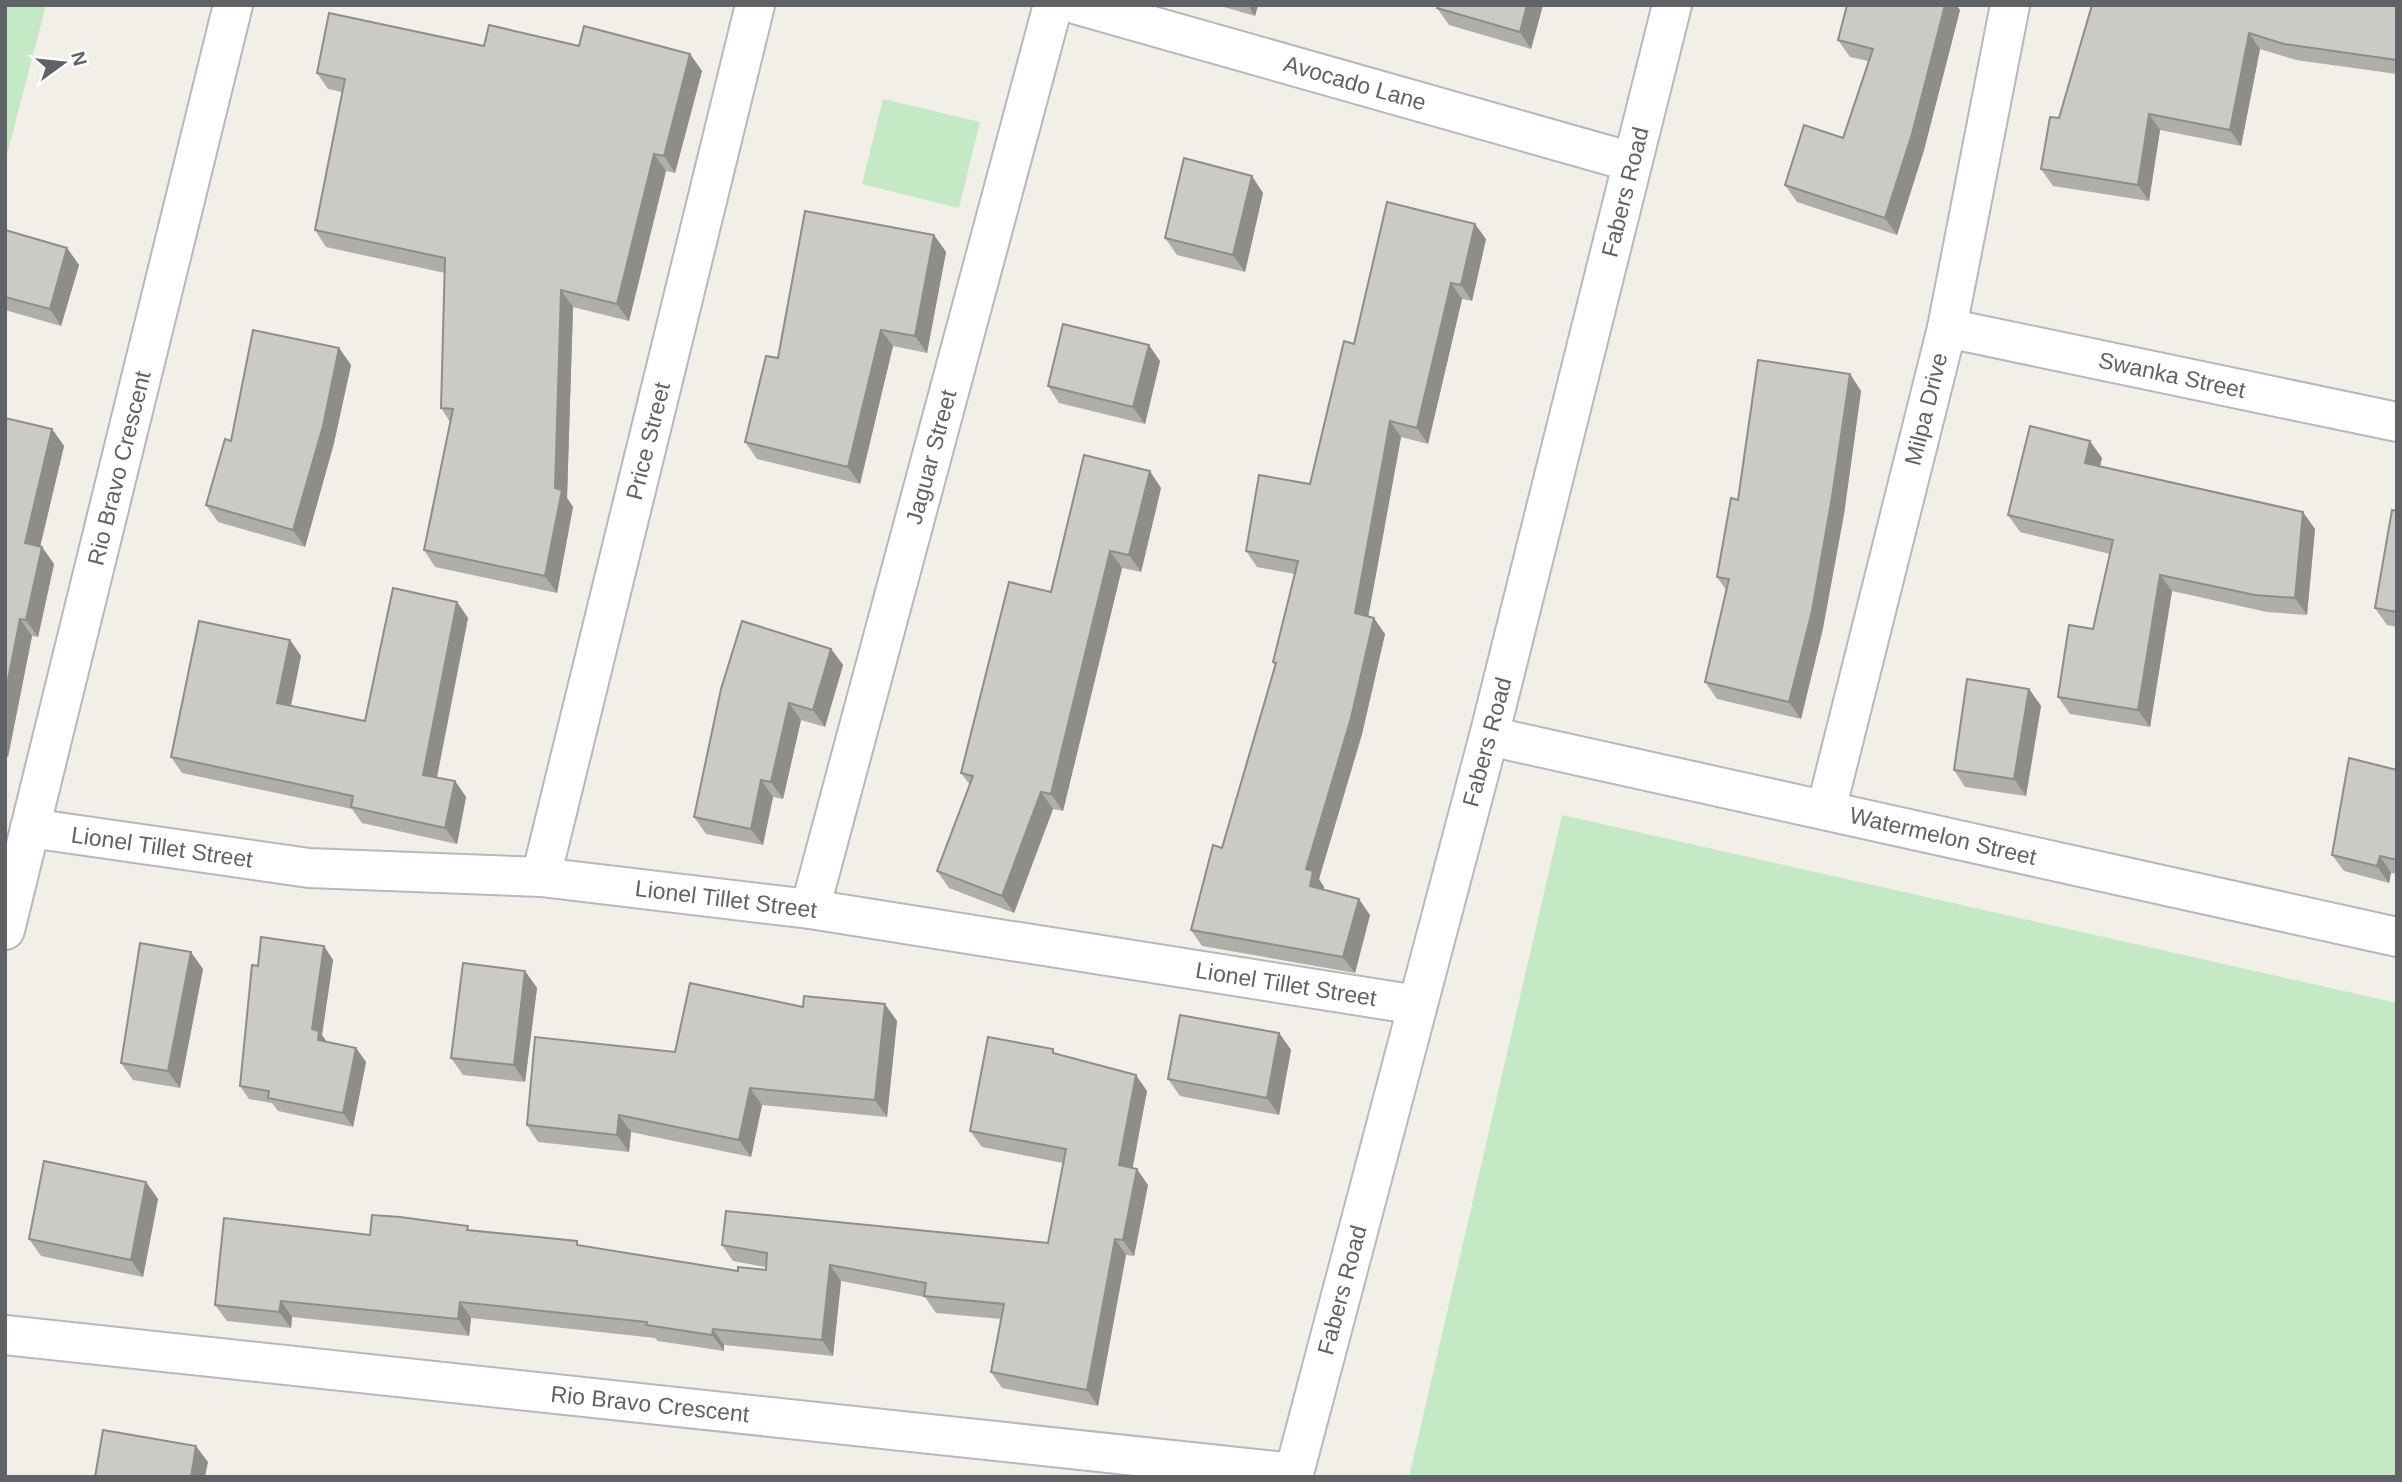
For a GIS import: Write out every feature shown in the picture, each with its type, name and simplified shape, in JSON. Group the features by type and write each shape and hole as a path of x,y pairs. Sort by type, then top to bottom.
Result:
{"street":[{"name":"Rio Bravo Crescent","path":"5,930 233,5"},
{"name":"Price Street","path":"541,877 755,5"},
{"name":"Jaguar Street","path":"810,909 1053,5"},
{"name":"Avocado Lane","path":"1078,5 1632,162"},
{"name":"Fabers Road","path":"1294,1475 1489,736 1672,5"},
{"name":"Milpa Drive","path":"1826,810 1947,328 2010,5"},
{"name":"Swanka Street","path":"1947,328 2397,422"},
{"name":"Watermelon Street","path":"1489,736 2397,937"},
{"name":"Lionel Tillet Street","path":"30,828 309,868 541,877 810,909 1417,1005"},
{"name":"Rio Bravo Crescent","path":"5,1335 1294,1475"}],"green space":[{"path":"5,5 46,5 5,162"},
{"path":"883,99 980,122 959,208 862,184"},
{"path":"1562,815 2397,1003 2397,1477 1409,1477"}],"building":[{"path":"1438,5 1527,5 1520,32 1437,8"},
{"path":"1847,5 1945,5 1912,134 1885,218 1785,185 1804,125 1843,138 1873,49 1838,40"},
{"path":"2092,5 2397,5 2397,60 2284,44 2249,33 2230,130 2149,114 2138,185 2041,169 2050,117 2059,118"},
{"path":"329,13 484,46 489,25 579,46 584,26 690,54 664,156 654,154 617,304 561,290 555,488 562,490 545,576 424,550 453,409 441,408 445,258 315,230 345,79 317,73"},
{"path":"1184,158 1252,176 1233,255 1165,238"},
{"path":"1387,202 1475,224 1461,285 1451,283 1417,428 1390,421 1355,613 1374,618 1351,718 1306,869 1313,871 1310,886 1359,899 1343,957 1191,930 1213,845 1222,848 1276,663 1273,662 1298,561 1246,551 1259,475 1310,484 1344,341 1354,344"},
{"path":"805,211 934,235 915,336 881,330 848,467 745,442 766,356 778,358"},
{"path":"5,230 67,248 50,309 5,297"},
{"path":"1063,324 1149,345 1133,407 1048,386"},
{"path":"253,330 339,348 323,426 293,530 206,505 225,439 231,441"},
{"path":"1758,360 1850,374 1812,611 1789,702 1705,682 1729,579 1717,577 1731,498 1738,500"},
{"path":"5,418 52,429 25,543 42,547 26,620 20,619 5,695"},
{"path":"2030,426 2090,441 2085,463 2303,512 2295,598 2255,595 2160,575 2138,710 2058,697 2069,625 2093,629 2113,540 2008,515"},
{"path":"1084,455 1150,471 1129,555 1110,551 1051,794 1041,792 1002,896 937,871 973,776 961,773 1009,582 1051,592"},
{"path":"2392,510 2397,511 2397,612 2375,608"},
{"path":"393,588 457,602 423,775 455,781 445,828 351,807 353,796 171,757 199,621 290,640 277,703 365,721"},
{"path":"742,621 831,649 813,710 789,703 771,782 761,780 751,829 694,817 721,689"},
{"path":"1967,679 2029,689 2014,779 1954,770"},
{"path":"2349,758 2397,770 2397,860 2380,856 2377,866 2332,855"},
{"path":"261,937 324,946 312,1029 319,1031 318,1040 356,1048 343,1113 268,1098 269,1091 240,1086 252,965 258,966"},
{"path":"140,943 191,952 168,1071 121,1063"},
{"path":"463,963 525,971 514,1065 451,1058"},
{"path":"690,983 803,1007 804,996 885,1004 875,1100 750,1088 739,1140 619,1115 617,1135 527,1125 535,1037 675,1052"},
{"path":"1180,1015 1279,1033 1267,1098 1168,1079"},
{"path":"988,1037 1053,1049 1053,1053 1136,1075 1119,1165 1137,1169 1123,1240 1115,1239 1087,1390 991,1372 1004,1304 924,1296 926,1283 830,1265 822,1340 713,1329 712,1335 646,1325 647,1322 460,1302 458,1319 281,1301 279,1312 215,1305 224,1218 370,1235 372,1215 400,1217 468,1226 467,1230 577,1241 577,1245 738,1271 738,1267 766,1270 767,1253 722,1245 726,1211 1048,1243 1066,1149 970,1131"},
{"path":"44,1161 146,1182 131,1260 29,1239"},
{"path":"103,1430 196,1446 191,1477 95,1477"}]}
